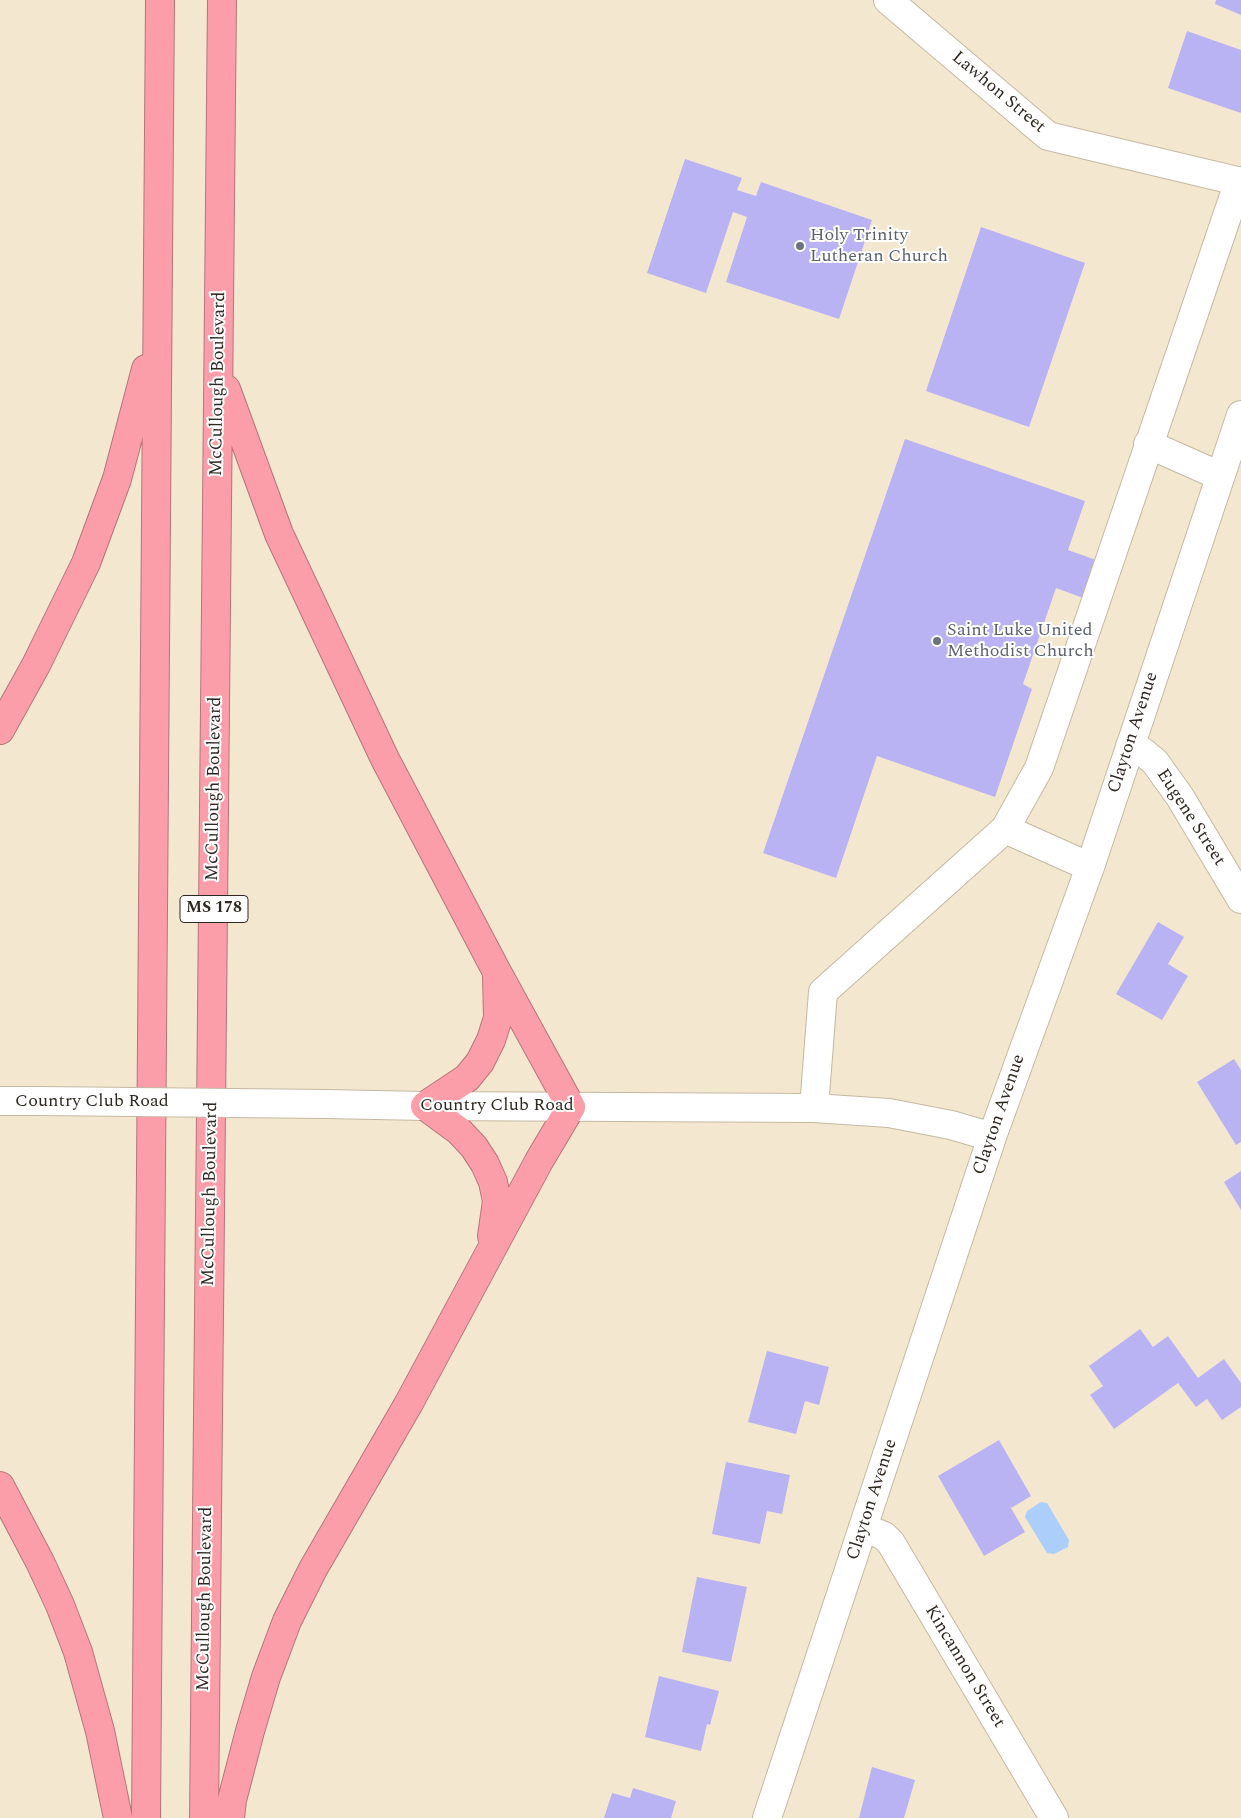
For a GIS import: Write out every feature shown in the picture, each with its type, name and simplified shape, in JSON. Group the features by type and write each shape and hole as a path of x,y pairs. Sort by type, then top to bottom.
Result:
{"highway":[{"path":"146,1818 160,0"},
{"name":"McCullough Boulevard","path":"204,1818 220,372 222,0"},
{"path":"0,730 36,665 86,563 117,479 156,331"},
{"path":"220,372 279,534 385,759 497,972 571,1107 539,1161 409,1402 313,1568 287,1621 266,1677 250,1731 232,1800 230,1818"},
{"path":"490,1253 497,1201 493,1182 485,1164 474,1147 459,1130 425,1106 467,1078 480,1062 491,1040 498,1018 497,972"},
{"path":"0,1486 40,1562 78,1652 100,1731 118,1818"}],"street":[{"name":"Lawhon Street","path":"888,0 1048,136 1240,182"},
{"path":"814,1108 823,992 1005,829 1039,768 1148,444 1240,182"},
{"name":"Clayton Avenue","path":"767,1818 992,1137 1090,867 1241,415"},
{"path":"1148,444 1220,476"},
{"name":"Eugene Street","path":"1130,746 1143,752 1155,762 1180,797 1241,899"},
{"path":"1005,829 1090,867"},
{"name":"Country Club Road","path":"0,1101 814,1108 889,1113 951,1125 992,1137"},
{"name":"Kincannon Street","path":"863,1527 884,1536 891,1544 1054,1818"}],"water":[{"path":"1041,1502 1047,1503 1069,1540 1068,1547 1054,1554 1047,1553 1025,1517 1027,1511"}],"building":[{"path":"1216,0 1241,0 1241,15 1215,4"},
{"path":"1187,31 1241,50 1241,113 1168,88"},
{"name":"Holy Trinity Lutheran Church","path":"685,159 742,178 737,190 756,196 761,182 872,220 839,319 726,282 747,217 733,212 706,293 647,273"},
{"path":"981,227 1085,263 1029,427 926,391"},
{"name":"Saint Luke United Methodist Church","path":"905,439 1085,501 1068,550 1096,560 1083,598 1056,588 1023,684 1032,689 995,797 877,756 836,878 763,853"},
{"path":"1158,922 1184,937 1168,964 1188,976 1162,1020 1116,994"},
{"path":"1234,1059 1241,1070 1241,1142 1236,1145 1197,1082"},
{"path":"1241,1171 1241,1210 1224,1182"},
{"path":"1140,1329 1153,1347 1168,1336 1198,1378 1224,1359 1241,1383 1241,1407 1222,1420 1207,1399 1196,1407 1178,1383 1114,1429 1090,1395 1103,1386 1089,1366"},
{"path":"767,1351 829,1367 819,1405 805,1401 796,1434 748,1422"},
{"path":"999,1440 1031,1496 1011,1508 1025,1532 984,1556 938,1476"},
{"path":"726,1462 790,1475 782,1514 767,1511 760,1544 712,1534"},
{"path":"697,1577 747,1587 731,1662 682,1652"},
{"path":"659,1676 719,1691 710,1725 707,1724 701,1751 645,1737"},
{"path":"872,1767 915,1780 904,1818 859,1818"},
{"path":"633,1788 676,1801 671,1818 604,1818 612,1793 630,1798"}],"place":[{"name":"Holy Trinity Lutheran Church","path":"800,246"},
{"name":"Saint Luke United Methodist Church","path":"937,641"}]}
